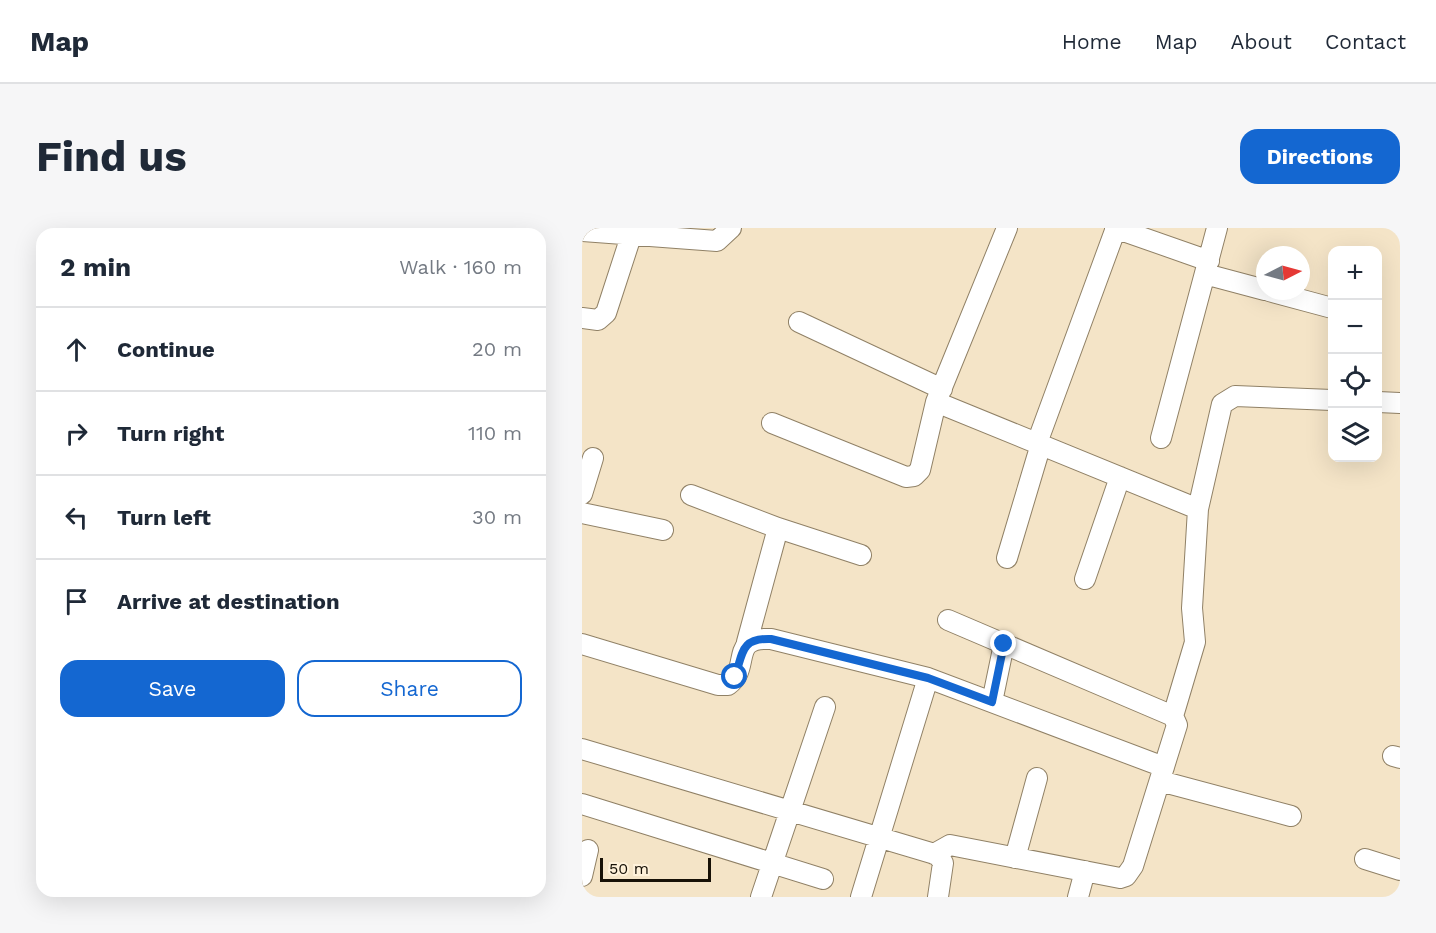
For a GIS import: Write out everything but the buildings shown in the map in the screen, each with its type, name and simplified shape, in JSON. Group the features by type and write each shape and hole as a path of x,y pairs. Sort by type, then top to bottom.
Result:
{"street":[{"path":"582,231 717,241 731,228"},
{"path":"772,423 906,477 914,476 920,470 939,395 1007,228"},
{"path":"1006,558 1039,443 1116,228 1256,287"},
{"path":"1161,438 1217,228"},
{"path":"582,318 598,320 606,313 632,233"},
{"path":"1301,300 1328,307"},
{"path":"799,322 939,395 1039,443 1198,509"},
{"path":"934,854 950,845 1120,878 1130,872 1177,725 1173,716 1196,642 1192,596 1198,509 1218,412 1227,399 1235,396 1328,400"},
{"path":"1382,402 1400,403"},
{"path":"582,494 592,458"},
{"path":"1085,579 1120,477"},
{"path":"691,495 778,528 861,555"},
{"path":"582,513 663,530"},
{"path":"582,644 718,685 728,685 735,677 747,642 778,528"},
{"path":"948,620 1173,716"},
{"path":"747,642 753,639 771,639 928,678 992,702 1162,774 1291,816"},
{"path":"992,702 1004,644"},
{"path":"861,897 928,678"},
{"path":"761,897 825,707"},
{"path":"582,749 934,854 942,858 943,863 938,897"},
{"path":"1015,858 1037,778"},
{"path":"582,804 823,879"},
{"path":"582,876 588,850"},
{"path":"1365,859 1400,870"},
{"path":"1078,897 1085,871"}],"route":[{"path":"735,677 747,642 753,639 771,639 928,678 992,702 1004,644"}]}
